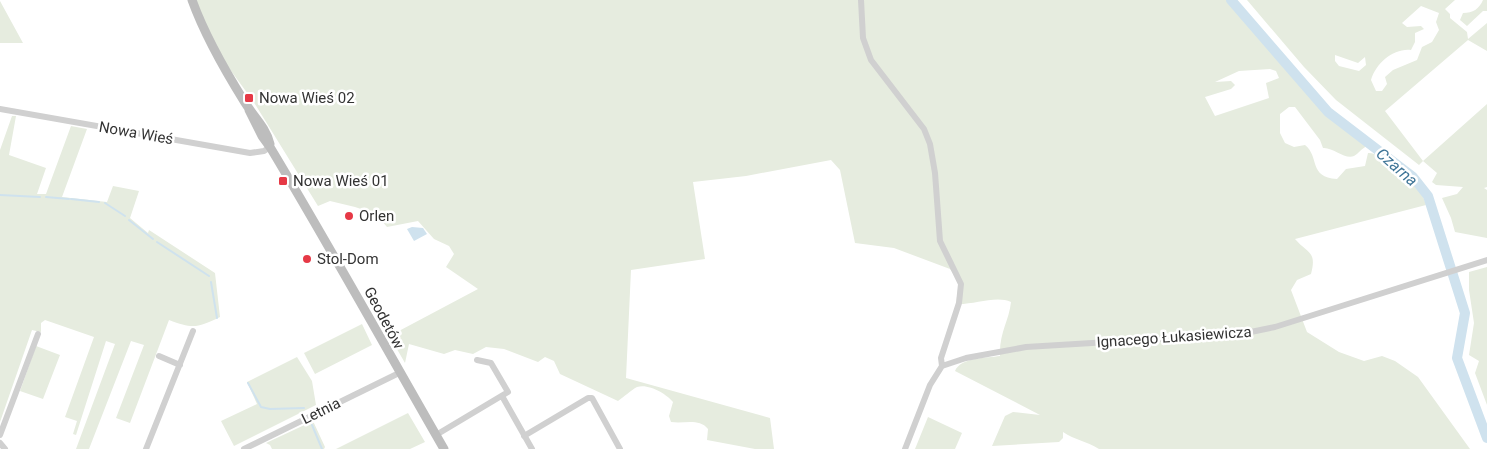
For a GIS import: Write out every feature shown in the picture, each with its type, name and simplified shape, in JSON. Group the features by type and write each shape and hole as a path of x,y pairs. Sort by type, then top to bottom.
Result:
{"main road":[{"name":"Geodetów","path":"192,0 210,42 262,136 340,265 399,373 444,449"}],"street":[{"path":"861,0 863,38 871,60 924,130 930,144 935,173 940,241 962,284 959,303 941,358 942,366 930,384 905,449"},
{"name":"Nowa Wieś","path":"0,109 250,153 264,151 270,147"},
{"name":"Ignacego Łukasiewicza","path":"942,366 966,358 1026,347 1241,334 1275,327 1487,260"},
{"path":"146,449 193,331"},
{"path":"0,435 38,334"},
{"path":"159,356 180,365"},
{"path":"436,435 508,392 492,363 477,360"},
{"name":"Letnia","path":"244,449 399,373"},
{"path":"502,396 532,449"},
{"path":"524,436 588,398 592,398 620,449"},
{"path":"0,443 5,449"}],"shaded area":[{"path":"192,0 1228,0 1324,111 1367,146 1356,155 1350,157 1331,149 1323,148 1320,140 1295,107 1289,107 1280,114 1280,133 1285,143 1294,147 1305,145 1312,155 1318,171 1322,175 1337,179 1346,169 1365,166 1368,153 1380,156 1395,165 1414,182 1421,191 1426,205 1295,239 1310,254 1313,261 1311,274 1297,280 1291,290 1307,332 1339,352 1364,361 1382,356 1395,361 1418,377 1470,449 1099,449 1063,432 1063,438 1059,442 992,446 1005,416 1013,412 1040,415 955,371 958,366 968,361 1000,356 1001,341 1011,302 992,300 956,304 959,281 950,269 894,248 855,243 840,170 831,160 746,176 693,182 705,259 631,270 626,378 770,418 774,449 755,449 707,440 708,429 696,422 671,422 669,416 673,402 657,390 641,386 637,387 618,401 560,374 554,361 545,357 538,362 504,349 486,347 473,354 455,350 444,354 409,344 405,363 390,337 478,289 446,267 454,254 449,246 434,239 418,221 387,227 376,214 355,207 330,201 318,206 253,101 210,42","holes":["1270,69 1276,71 1279,78 1266,83 1269,98 1215,116 1205,97 1231,89 1235,85 1231,81 1215,82 1239,71"]},
{"path":"1247,0 1455,0 1445,9 1450,14 1450,18 1467,32 1468,39 1487,23 1487,51 1468,40 1385,111 1423,161 1419,165 1336,100 1304,67","holes":["1421,6 1439,13 1436,22 1439,30 1432,42 1422,47 1417,60 1393,70 1385,77 1387,84 1382,91 1376,91 1371,80 1377,68 1392,54 1398,51 1411,50 1415,42 1415,33 1424,29 1421,26 1407,27 1402,23","1335,55 1358,63 1365,57 1366,65 1359,71 1339,66 1335,61"]},
{"path":"1483,0 1487,0 1487,11 1483,11 1467,26 1460,20 1463,13 1475,10"},
{"path":"0,1 23,43 0,43"},
{"path":"1487,104 1487,187 1484,188 1487,190 1487,238 1455,232 1442,198 1457,194 1463,187 1436,185 1432,182 1437,173 1423,161"},
{"path":"12,116 16,116 9,155 46,168 37,194 46,194 71,126 87,129 62,197 107,202 113,186 139,191 130,218 148,233 149,230 215,273 220,317 195,326 169,320 130,423 116,418 144,345 131,341 89,449 76,449 115,344 106,341 76,435 73,434 77,421 65,417 94,337 45,320 41,323 41,332 32,330 0,422 0,150"},
{"path":"1487,267 1487,405 1475,373 1479,361 1469,355 1474,323 1469,290 1469,272"},
{"path":"362,324 372,345 315,374 304,353"},
{"path":"36,346 60,355 43,399 20,391"},
{"path":"297,357 312,381 316,405 234,446 221,421 257,404 247,382"},
{"path":"408,413 425,442 410,449 336,449"},
{"path":"928,417 962,433 955,449 915,449"},
{"path":"313,421 325,447 324,449 272,449 266,443"}],"water":[{"path":"412,227 423,228 427,234 414,241 407,229"}],"waterway":[{"name":"Czarna","path":"1231,0 1328,112 1413,177 1428,196 1465,313 1457,358 1487,438"},
{"path":"0,195 40,197"},
{"path":"46,197 69,199"},
{"path":"71,199 99,202"},
{"path":"105,203 125,216"},
{"path":"129,220 153,239"},
{"path":"157,242 209,276"},
{"path":"211,282 217,318"},
{"path":"248,383 261,407 270,409 304,408"},
{"path":"312,425 322,449"}],"place":[{"name":"Nowa Wieś 02","path":"249,98"},
{"name":"Nowa Wieś 01","path":"283,181"},
{"name":"Orlen","path":"349,216"},
{"name":"Stol-Dom","path":"307,259"}]}
